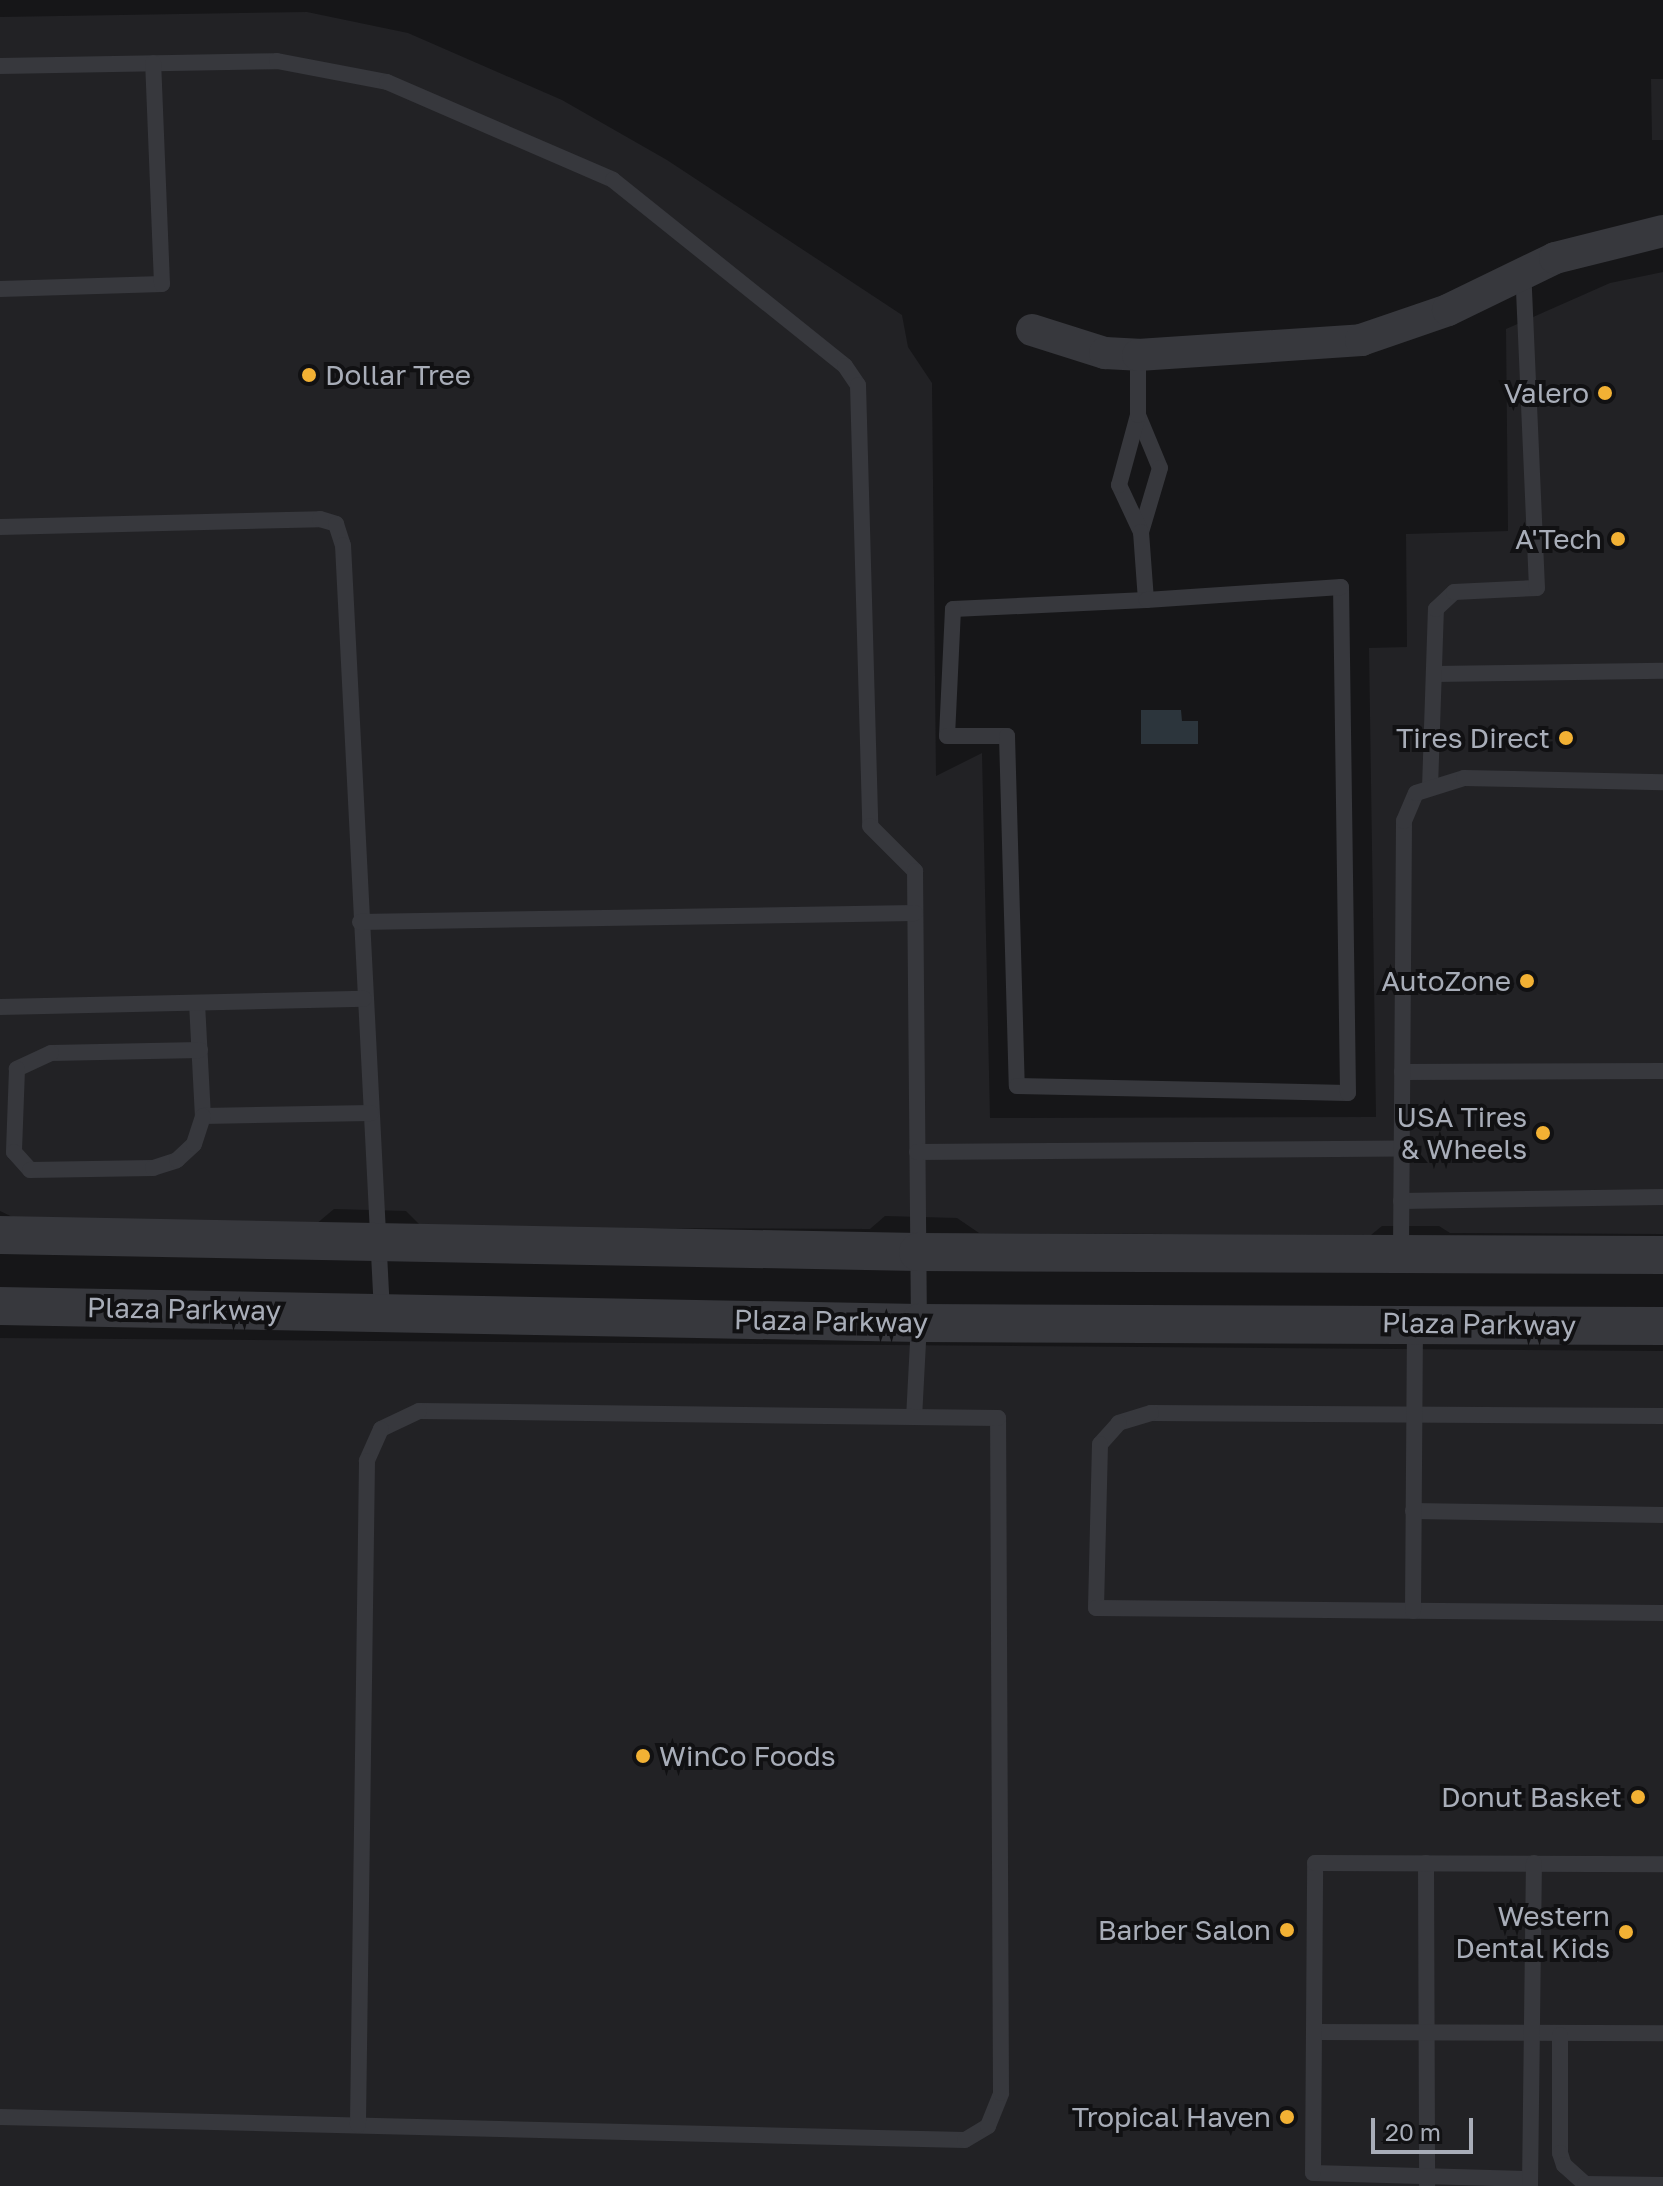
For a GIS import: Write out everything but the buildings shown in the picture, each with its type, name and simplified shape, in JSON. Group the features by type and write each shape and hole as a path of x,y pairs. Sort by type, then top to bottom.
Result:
{"street":[{"path":"1032,330 1105,353 1138,355 1361,340 1448,310 1523,272 1596,244 1663,231"},
{"path":"0,1235 918,1252 1663,1255"},
{"name":"Plaza Parkway","path":"0,1306 919,1323 1663,1326"}],"lane":[{"path":"0,66 277,61 387,82 510,131 613,180 845,366 858,385 870,826 915,871 919,1323 914,1417"},
{"path":"0,289 162,284 153,63"},
{"path":"1430,788 1436,609 1454,592 1537,588 1523,272"},
{"path":"1138,355 1138,415 1119,485 1141,532"},
{"path":"1138,415 1160,468 1141,532 1146,600"},
{"path":"0,527 320,519 336,524 343,545 382,1313"},
{"path":"1341,587 1348,1093 1017,1086 1007,736 947,736 953,609 1146,600 1341,587"},
{"path":"1434,674 1663,671"},
{"path":"1401,1252 1404,821 1416,793 1464,778 1663,782"},
{"path":"360,922 915,913"},
{"path":"0,1007 364,999"},
{"path":"197,1003 200,1050 203,1116 194,1144 177,1160 153,1168 30,1170 14,1152 17,1069 51,1053 200,1050"},
{"path":"1402,1072 1663,1071"},
{"path":"203,1116 371,1113"},
{"path":"917,1152 1401,1149"},
{"path":"1401,1201 1663,1197"},
{"path":"1413,1611 1415,1323"},
{"path":"0,2117 965,2140 988,2126 1001,2093 998,1418 419,1411 381,1429 367,1461 358,2125"},
{"path":"1663,1416 1151,1413 1119,1423 1100,1444 1096,1608 1663,1613"},
{"path":"1413,1511 1663,1515"},
{"path":"1534,1863 1530,2182 1427,2182 1313,2173 1315,1863 1534,1863 1663,1864"},
{"path":"1426,1863 1427,2182"},
{"path":"1314,2032 1663,2033"},
{"path":"1560,2035 1560,2153 1564,2165 1585,2184 1663,2185"}],"shaded area":[{"path":"307,12 408,33 562,100 667,160 902,315 908,347 932,383 936,776 982,753 990,1118 1376,1117 1369,648 1407,647 1406,534 1508,531 1506,329 1610,283 1663,272 1663,1234 1450,1233 1439,1226 1382,1226 1371,1235 979,1233 957,1218 885,1216 870,1229 422,1227 406,1211 334,1209 315,1225 23,1222 0,1211 0,17"},
{"path":"1651,79 1663,79 1663,140 1652,140"},
{"path":"1141,710 1181,710 1182,721 1198,721 1198,744 1141,744"},
{"path":"0,1338 1663,1351 1663,2186 0,2186"}],"place":[{"name":"Dollar Tree","path":"309,375"},
{"name":"Valero","path":"1605,393"},
{"name":"A'Tech","path":"1618,539"},
{"name":"Tires Direct","path":"1566,738"},
{"name":"AutoZone","path":"1527,981"},
{"name":"USA Tires & Wheels","path":"1543,1133"},
{"name":"WinCo Foods","path":"643,1756"},
{"name":"Donut Basket","path":"1638,1797"},
{"name":"Barber Salon","path":"1287,1930"},
{"name":"Western Dental Kids","path":"1626,1932"},
{"name":"Tropical Haven","path":"1287,2117"}]}
